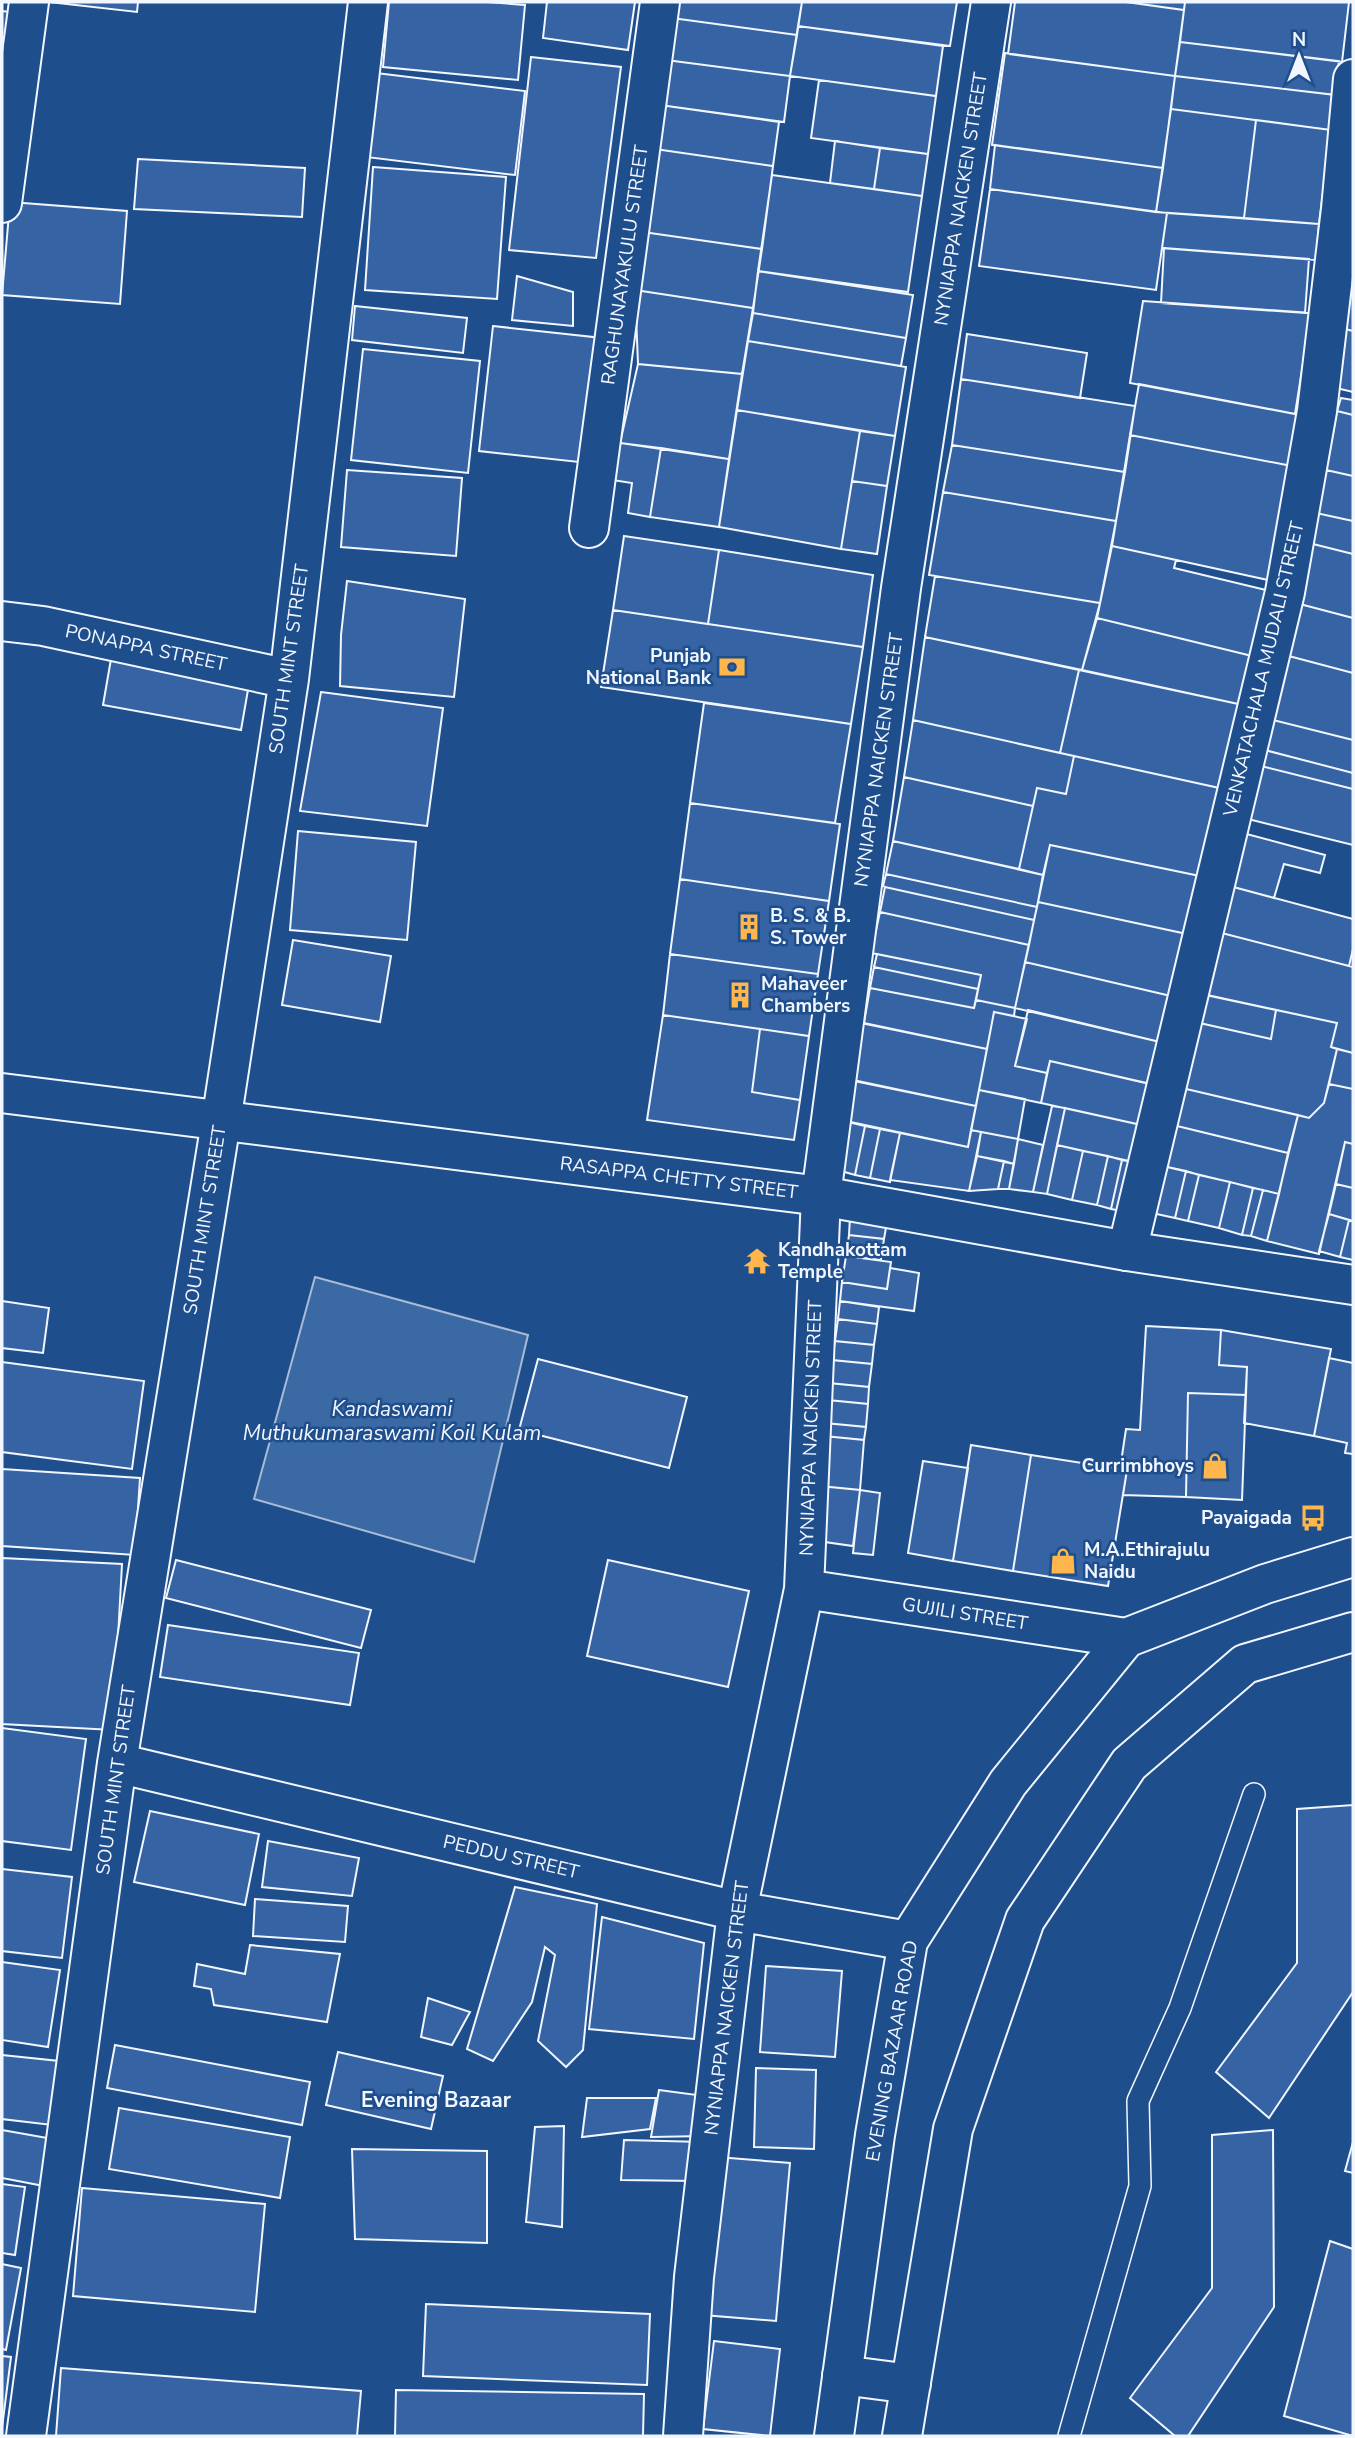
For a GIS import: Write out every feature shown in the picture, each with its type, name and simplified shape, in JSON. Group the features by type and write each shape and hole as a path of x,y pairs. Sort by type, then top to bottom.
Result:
{"street":[{"path":"2,203 29,2"},
{"name":"SOUTH MINT STREET","path":"26,2436 117,1763 289,679 368,2"},
{"name":"RAGHUNAYAKULU STREET","path":"589,528 660,2"},
{"name":"NYNIAPPA NAICKEN STREET","path":"683,2436 694,2277 737,1911 804,1589 821,1196 901,588 991,2"},
{"name":"VENKATACHALA MUDALI STREET","path":"1127,1251 1287,580 1317,411 1353,79"},
{"name":"PONAPPA STREET","path":"2,621 43,626 289,679"},
{"name":"RASAPPA CHETTY STREET","path":"2,1093 821,1196 1127,1251 1353,1285"},
{"name":"EVENING BAZAAR ROAD","path":"834,2436 875,2135 908,1941 1008,1783 1126,1638 1265,1584 1353,1558"},
{"name":"GUJILI STREET","path":"804,1589 1126,1638"},
{"path":"902,2436 953,2129 1026,1920 1129,1764 1245,1664 1353,1632"},
{"name":"PEDDU STREET","path":"117,1763 737,1911 908,1941"},
{"path":"842,2375 911,2384"}],"lane":[{"path":"1069,2436 1140,2186 1138,2101 1180,2008 1254,1794"}],"water":[{"name":"Kandaswami Muthukumaraswami Koil Kulam","path":"315,1277 528,1335 474,1562 254,1499"}],"building":[{"path":"49,2 138,2 137,12"},
{"path":"389,2 487,2 525,5 518,80 383,67"},
{"path":"547,2 635,2 628,50 543,38"},
{"path":"674,2 802,2 797,35 672,18"},
{"path":"802,2 957,2 950,46 798,26"},
{"path":"1015,2 1126,2 1184,10 1175,76 1008,54"},
{"path":"1126,2 1185,2 1184,10"},
{"path":"1185,2 1349,2 1342,62 1180,42"},
{"path":"2,11 18,13 2,61"},
{"path":"672,18 797,35 790,76 666,60"},
{"path":"798,26 943,46 936,96 790,76"},
{"path":"1180,42 1339,61 1335,95 1175,76"},
{"path":"1005,53 1175,76 1163,168 992,145"},
{"path":"531,57 621,67 596,258 509,250"},
{"path":"666,60 790,76 784,122 660,105"},
{"path":"376,73 525,91 515,175 366,157"},
{"path":"1175,76 1335,95 1331,130 1171,109"},
{"path":"819,80 936,96 928,154 811,138"},
{"path":"660,105 779,122 773,166 655,149"},
{"path":"1171,109 1256,120 1244,218 1156,212"},
{"path":"1256,120 1331,130 1319,224 1244,218"},
{"path":"835,141 880,148 874,189 830,183"},
{"path":"995,145 1163,168 1156,212 990,189"},
{"path":"880,148 928,154 922,196 874,189"},
{"path":"655,149 773,166 762,249 643,232"},
{"path":"138,159 305,168 302,217 134,209"},
{"path":"373,167 506,177 497,299 365,290"},
{"path":"772,175 922,196 908,292 758,271"},
{"path":"990,189 1167,213 1156,290 979,266"},
{"path":"10,202 127,211 120,304 2,295"},
{"path":"1167,213 1319,224 1316,260 1162,248"},
{"path":"643,232 762,249 753,308 635,290"},
{"path":"1164,248 1309,259 1305,313 1161,303"},
{"path":"758,271 913,295 906,338 753,313"},
{"path":"517,276 573,292 573,326 512,320"},
{"path":"1353,282 1353,331 1345,329"},
{"path":"635,290 753,308 742,374 638,364"},
{"path":"1143,301 1311,313 1295,414 1130,383"},
{"path":"355,306 467,318 463,353 352,340"},
{"path":"753,313 906,338 901,366 748,341"},
{"path":"493,326 602,338 588,463 479,451"},
{"path":"1345,329 1353,331 1353,392 1332,387"},
{"path":"967,334 1087,353 1080,398 961,379"},
{"path":"748,341 906,367 895,436 737,410"},
{"path":"363,349 480,361 468,473 351,460"},
{"path":"638,364 742,374 729,459 620,443"},
{"path":"961,379 1135,406 1125,472 952,445"},
{"path":"1139,384 1301,415 1292,466 1130,435"},
{"path":"1341,398 1353,400 1353,415 1337,411"},
{"path":"737,410 860,431 841,549 719,527"},
{"path":"1337,411 1353,415 1353,476 1326,470"},
{"path":"860,431 895,436 887,486 852,481"},
{"path":"1130,435 1292,466 1268,580 1112,546"},
{"path":"620,443 661,448 650,517 628,513 632,483 606,479"},
{"path":"952,445 1125,472 1116,521 943,492"},
{"path":"661,448 729,459 719,527 650,517"},
{"path":"347,470 462,478 456,556 341,547"},
{"path":"1326,470 1353,476 1353,521 1316,513"},
{"path":"852,481 887,486 877,554 841,549"},
{"path":"943,492 1116,521 1100,603 929,575"},
{"path":"1316,513 1353,521 1353,554 1309,543"},
{"path":"624,536 719,550 708,624 613,610"},
{"path":"1309,543 1353,554 1353,618 1296,603"},
{"path":"1112,546 1176,560 1174,568 1266,590 1252,656 1097,618"},
{"path":"719,550 873,575 863,647 708,624"},
{"path":"935,576 1100,603 1082,670 925,637"},
{"path":"347,581 465,599 454,697 340,686 341,635"},
{"path":"1296,603 1353,618 1353,673 1285,655"},
{"name":"Punjab National Bank","path":"613,610 863,647 851,724 601,687"},
{"path":"1097,618 1252,656 1243,705 1082,670"},
{"path":"925,637 1079,670 1060,753 913,720"},
{"path":"1285,655 1353,673 1353,740 1269,719"},
{"path":"111,659 249,684 241,730 103,705"},
{"path":"1079,670 1243,705 1224,789 1060,753"},
{"path":"321,692 443,708 427,826 300,811"},
{"path":"704,703 851,724 835,823 690,803"},
{"path":"1269,719 1353,740 1353,773 1261,749"},
{"path":"913,720 1074,756 1066,794 1037,788 1033,806 904,777"},
{"path":"1261,749 1353,773 1353,789 1257,765"},
{"path":"1074,756 1224,789 1200,876 1050,845 1043,875 1019,869 1037,788 1066,794"},
{"path":"1257,765 1353,789 1353,845 1244,818"},
{"path":"904,777 1033,806 1019,869 893,841"},
{"path":"690,803 840,824 829,901 680,879"},
{"path":"298,831 416,842 407,940 290,930"},
{"path":"1239,832 1325,855 1320,873 1284,864 1274,898 1226,885"},
{"path":"893,841 1043,875 1037,907 886,874"},
{"path":"1050,845 1200,876 1187,934 1038,902"},
{"path":"886,874 1037,907 1034,920 885,887"},
{"name":"B. S. & B. S. Tower","path":"680,879 829,901 818,974 670,954"},
{"path":"1226,885 1353,919 1353,949 1349,966 1214,931"},
{"path":"885,887 1034,920 1029,945 880,912"},
{"path":"1038,902 1187,934 1171,996 1025,962"},
{"path":"880,912 1029,945 1015,1008 976,1000 981,975 871,953"},
{"path":"1214,931 1353,967 1353,1053 1331,1047 1337,1023 1198,993"},
{"path":"293,940 391,956 380,1022 282,1005"},
{"name":"Mahaveer Chambers","path":"670,954 818,974 809,1036 663,1015"},
{"path":"877,954 981,975 978,989 874,967"},
{"path":"1025,962 1171,996 1160,1042 1015,1008"},
{"path":"874,967 978,989 974,1008 870,988"},
{"path":"870,988 974,1008 976,1000 1015,1008 1014,1016 994,1012 987,1049 864,1023"},
{"path":"1201,994 1276,1010 1271,1039 1195,1022"},
{"path":"1028,1010 1160,1042 1151,1084 1050,1061 1047,1073 1015,1066"},
{"path":"1276,1010 1337,1023 1331,1047 1337,1049 1324,1103 1309,1118 1182,1088 1195,1022 1271,1039"},
{"path":"994,1012 1027,1019 1015,1066 1047,1073 1041,1103 979,1090"},
{"path":"663,1015 760,1029 752,1092 800,1100 794,1140 647,1120"},
{"path":"861,1023 987,1049 976,1106 849,1080"},
{"path":"760,1029 809,1036 800,1100 752,1092"},
{"path":"1337,1049 1353,1053 1353,1089 1329,1084"},
{"path":"1050,1061 1154,1085 1146,1126 1041,1103"},
{"path":"853,1080 976,1106 968,1147 846,1121"},
{"path":"1329,1084 1353,1089 1353,1144 1345,1142 1319,1254 1267,1241 1298,1115 1309,1118 1324,1103"},
{"path":"1182,1088 1298,1115 1288,1153 1173,1125"},
{"path":"979,1090 1025,1099 1018,1139 971,1130"},
{"path":"1052,1106 1065,1108 1047,1194 1033,1192"},
{"path":"1065,1108 1146,1126 1138,1163 1057,1145"},
{"path":"848,1122 865,1126 855,1175 841,1171"},
{"path":"1173,1125 1288,1153 1279,1194 1163,1166"},
{"path":"865,1126 880,1129 870,1178 855,1175"},
{"path":"880,1129 900,1133 890,1182 870,1178"},
{"path":"971,1130 981,1132 969,1191 890,1180 900,1133 968,1147"},
{"path":"981,1132 1018,1139 1014,1164 977,1156"},
{"path":"1018,1139 1043,1145 1033,1192 1009,1189"},
{"path":"1345,1142 1353,1144 1353,1188 1336,1184"},
{"path":"1057,1145 1083,1151 1072,1200 1047,1194"},
{"path":"1083,1151 1108,1156 1097,1205 1072,1200"},
{"path":"977,1156 1004,1161 998,1189 969,1191"},
{"path":"1108,1156 1122,1160 1111,1209 1097,1205"},
{"path":"1122,1160 1138,1163 1127,1212 1111,1209"},
{"path":"1004,1161 1014,1164 1009,1189 998,1189"},
{"path":"1163,1166 1186,1171 1175,1218 1152,1213"},
{"path":"1186,1171 1199,1175 1188,1221 1175,1218"},
{"path":"1199,1175 1230,1182 1219,1228 1188,1221"},
{"path":"1230,1182 1253,1188 1242,1235 1219,1228"},
{"path":"1336,1184 1353,1188 1353,1221 1329,1214"},
{"path":"1253,1188 1263,1190 1251,1236 1242,1235"},
{"path":"1263,1190 1279,1194 1267,1241 1251,1236"},
{"path":"1329,1214 1349,1220 1340,1257 1319,1251"},
{"path":"850,1217 887,1222 884,1239 849,1235"},
{"path":"1349,1220 1353,1221 1353,1260 1340,1257"},
{"path":"849,1235 884,1239 881,1260 846,1256"},
{"path":"846,1256 891,1262 887,1289 842,1282"},
{"path":"890,1268 919,1273 914,1311 840,1301 842,1282 887,1289"},
{"path":"2,1301 49,1308 43,1353 2,1348"},
{"path":"840,1301 879,1307 877,1324 838,1319"},
{"path":"838,1319 877,1324 874,1345 835,1341"},
{"path":"1146,1326 1221,1330 1219,1365 1247,1367 1246,1395 1188,1393 1186,1497 1123,1495 1127,1470 1120,1469 1126,1429 1140,1430"},
{"path":"1221,1330 1331,1349 1314,1436 1244,1423 1247,1367 1219,1365"},
{"path":"835,1341 874,1345 872,1364 832,1360"},
{"path":"1329,1358 1353,1363 1353,1454 1345,1453 1347,1443 1314,1436"},
{"path":"538,1359 687,1397 669,1468 519,1430"},
{"path":"832,1360 872,1364 869,1387 829,1383"},
{"path":"2,1362 144,1381 132,1469 2,1452"},
{"path":"829,1383 869,1387 868,1404 828,1400"},
{"path":"1188,1393 1246,1395 1242,1500 1186,1497"},
{"path":"828,1400 868,1404 866,1427 825,1423"},
{"path":"825,1423 866,1427 864,1440 824,1436"},
{"path":"824,1436 864,1440 860,1490 820,1486"},
{"path":"971,1445 1031,1455 1013,1571 953,1561"},
{"path":"1031,1455 1127,1470 1108,1586 1013,1571"},
{"path":"923,1461 968,1468 953,1561 908,1553"},
{"path":"2,1469 140,1478 135,1555 2,1546"},
{"path":"820,1486 860,1490 853,1546 825,1542 817,1516"},
{"path":"860,1490 880,1493 873,1555 853,1553"},
{"path":"2,1558 122,1564 113,1730 2,1724"},
{"path":"176,1560 371,1610 361,1648 166,1598"},
{"path":"608,1560 749,1591 728,1687 587,1656"},
{"path":"168,1625 359,1653 350,1705 160,1677"},
{"path":"2,1728 86,1739 71,1850 2,1841"},
{"path":"1353,1805 1353,1992 1269,2118 1216,2072 1297,1963 1297,1809"},
{"path":"150,1811 259,1834 245,1905 134,1882"},
{"path":"268,1841 359,1858 352,1896 262,1887"},
{"path":"2,1869 72,1877 62,1958 2,1951"},
{"path":"515,1887 597,1904 583,2050 566,2067 538,2041 555,1955 545,1947 532,2002 493,2061 467,2049"},
{"path":"255,1899 348,1906 345,1942 253,1936"},
{"path":"602,1917 704,1943 694,2039 589,2029"},
{"path":"250,1945 340,1954 327,2022 214,2005 211,1989 194,1986 197,1964 245,1974"},
{"path":"2,1962 60,1970 48,2047 2,2040"},
{"path":"766,1966 842,1971 835,2057 760,2052"},
{"path":"428,1998 470,2012 452,2045 421,2037"},
{"path":"115,2045 310,2082 302,2125 107,2088"},
{"path":"338,2052 443,2076 431,2129 326,2105"},
{"path":"2,2055 59,2061 52,2125 2,2119"},
{"path":"756,2068 816,2070 814,2149 754,2147"},
{"path":"659,2090 712,2097 705,2136 651,2137"},
{"path":"587,2098 656,2098 650,2129 582,2137"},
{"path":"119,2108 290,2137 280,2198 109,2169"},
{"path":"564,2126 562,2227 526,2222 535,2127"},
{"path":"2,2130 53,2139 44,2186 2,2178"},
{"path":"1273,2130 1274,2307 1188,2436 1175,2436 1130,2398 1212,2288 1212,2135"},
{"path":"624,2140 703,2142 697,2181 621,2180"},
{"path":"1353,2142 1353,2173 1345,2171"},
{"path":"352,2149 487,2151 487,2243 355,2239"},
{"path":"717,2157 790,2163 776,2321 703,2315"},
{"path":"2,2184 25,2187 15,2255 2,2253"},
{"path":"82,2188 265,2204 255,2312 73,2296"},
{"path":"1330,2241 1353,2249 1353,2436 1284,2416"},
{"path":"2,2264 21,2268 6,2350 2,2349"},
{"path":"426,2304 650,2314 647,2385 423,2376"},
{"path":"714,2341 780,2349 770,2436 703,2429"},
{"path":"2,2356 11,2357 2,2428"},
{"path":"61,2368 361,2391 357,2436 56,2436"},
{"path":"396,2390 644,2394 643,2436 395,2436"}],"place":[{"name":"Punjab National Bank","path":"732,667"},
{"name":"B. S. & B. S. Tower","path":"749,927"},
{"name":"Mahaveer Chambers","path":"740,995"},
{"name":"Kandhakottam Temple","path":"757,1261"},
{"name":"Currimbhoys","path":"1215,1466"},
{"name":"Payaigada","path":"1313,1518"},
{"name":"M.A.Ethirajulu Naidu","path":"1063,1561"}],"district":[{"name":"Evening Bazaar","path":"436,2100"}]}
